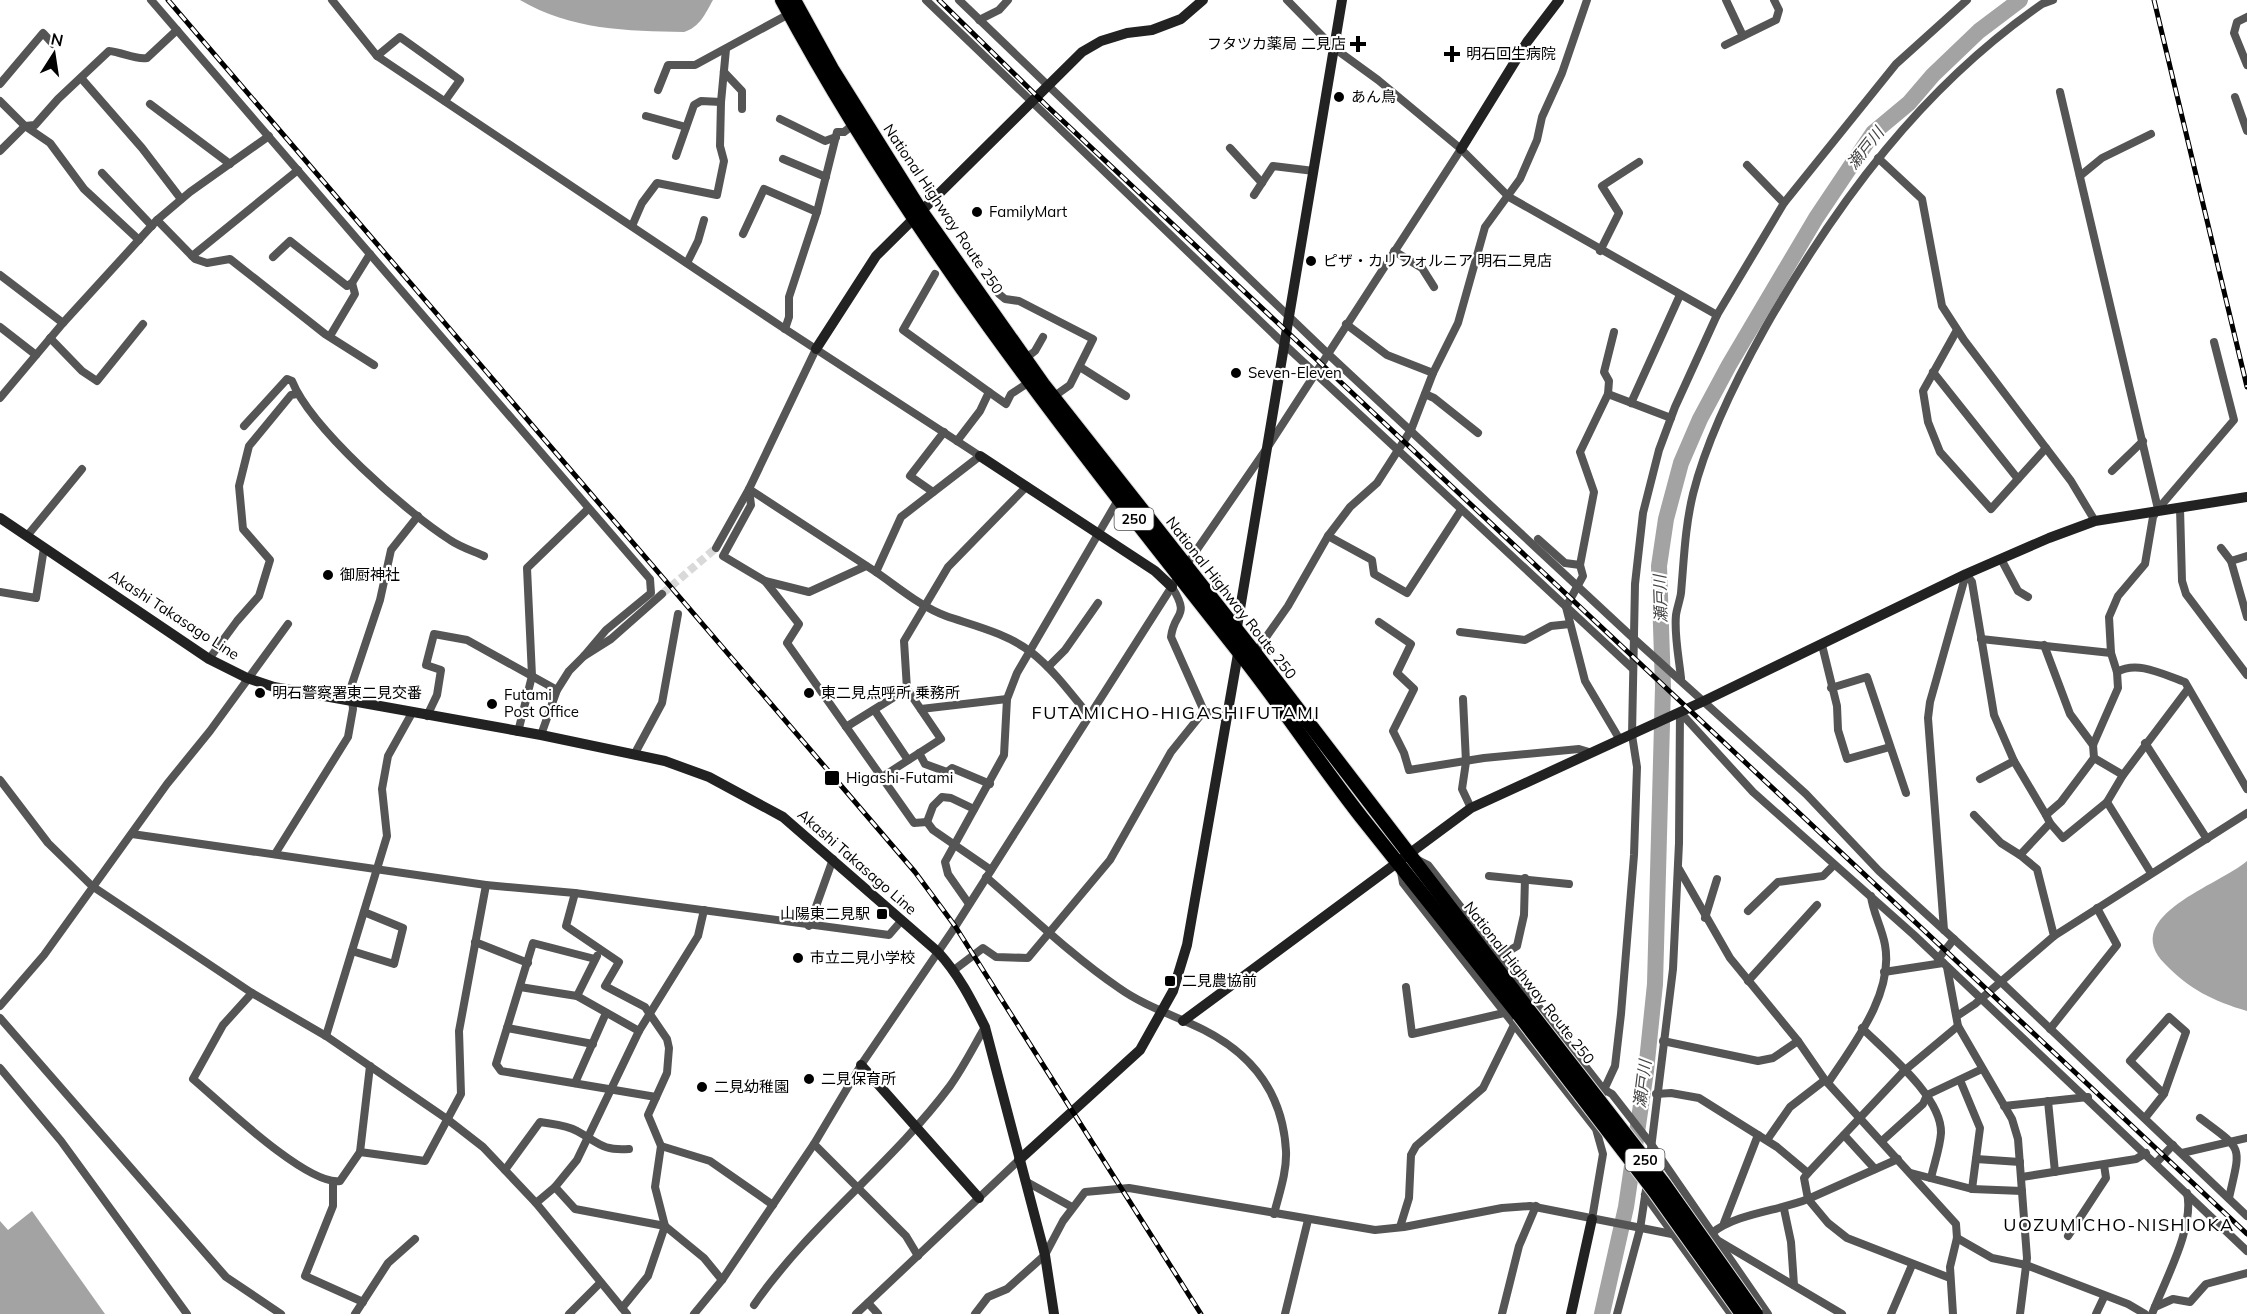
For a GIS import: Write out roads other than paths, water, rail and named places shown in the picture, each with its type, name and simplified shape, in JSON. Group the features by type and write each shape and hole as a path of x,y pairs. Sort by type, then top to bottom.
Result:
{"highway":[{"name":"National Highway Route 250","path":"782,0 853,125 1025,359 1179,577 1235,629 1255,653 1520,1016 1661,1201 1742,1314"},
{"name":"National Highway Route 250","path":"794,0 917,215 1028,383 1240,654 1361,817 1404,858"},
{"name":"National Highway Route 250","path":"1520,1016 1664,1184 1756,1314"}],"street":[{"path":"151,0 588,509 651,579 651,592 606,630 569,670 557,690 541,735"},
{"path":"332,0 377,56 785,329 1155,571 1179,577"},
{"path":"926,0 1030,103 1286,346 1632,668"},
{"path":"958,0 1327,353 1632,637 1681,678 1806,794 1879,871 2000,981 2247,1216"},
{"path":"979,20 999,10 1008,0"},
{"path":"716,548 749,489 816,349 876,256 1082,52 1101,41 1127,33 1152,30 1181,19 1203,0"},
{"path":"1287,0 1334,48 1378,80 1461,149 1509,197 1600,251 1717,315"},
{"path":"856,1314 1019,1160 1140,1050 1178,979 1185,954 1240,654 1235,629 1286,346 1342,0"},
{"path":"694,1314 722,1280 814,1144 861,1065 938,952 1179,577 1269,445 1461,149 1527,42 1559,0"},
{"path":"1255,653 1288,606 1328,536 1350,507 1377,483 1411,430 1433,373 1458,322 1485,227 1509,197 1537,140 1542,117 1562,73 1587,0"},
{"path":"1726,0 1743,36"},
{"path":"1725,45 1776,20 1779,10 1774,0"},
{"path":"1590,1120 1615,1066 1623,992 1634,855 1637,778 1632,735 1632,637 1643,513 1652,474 1671,418 1717,315 1784,203 1896,64 1967,0"},
{"path":"1681,678 1676,616 1681,596 1684,535 1694,491 1749,357 1795,276 1878,158 1937,91 1974,55 2042,4 2054,0"},
{"path":"658,90 668,65 695,65 789,14"},
{"path":"2247,18 2238,22 2234,33 2247,65"},
{"path":"0,151 25,126 35,125 109,51 120,51 140,59 147,58 177,30"},
{"path":"0,84 43,33 52,44"},
{"path":"377,56 400,37 460,80 445,101"},
{"path":"632,226 642,202 657,183 717,195 724,161 720,146 726,49"},
{"path":"724,72 742,91 742,109"},
{"path":"81,78 142,148 180,199"},
{"path":"2060,92 2158,509"},
{"path":"2235,97 2247,130"},
{"path":"0,101 25,126 50,143 84,189 139,240"},
{"path":"676,156 694,105 701,101 721,102"},
{"path":"150,104 230,164"},
{"path":"646,116 686,127"},
{"path":"780,119 825,141 836,137"},
{"path":"785,329 789,317 789,297 817,212 837,132 844,132 853,125"},
{"path":"2080,176 2102,158 2151,134"},
{"path":"0,398 63,323 154,223 180,199 269,136"},
{"path":"1230,148 1262,183"},
{"path":"1878,158 1922,199 1942,306 1957,330 2071,481 2095,521"},
{"path":"783,159 826,177"},
{"path":"1600,251 1619,213 1602,186 1639,162"},
{"path":"1747,165 1784,203"},
{"path":"1254,195 1273,166 1314,171"},
{"path":"192,256 298,170"},
{"path":"102,173 192,256 207,263 230,259 330,336 374,365"},
{"path":"743,234 765,186 817,212"},
{"path":"687,263 704,220"},
{"path":"273,257 291,241 347,286 352,283 370,254"},
{"path":"1394,251 1422,268 1434,287"},
{"path":"935,274 903,330 1006,404 1011,394 1028,383"},
{"path":"0,275 63,323"},
{"path":"330,336 355,294 352,283"},
{"path":"999,294 1005,299 1019,301 1093,339 1070,385 1053,398"},
{"path":"1631,403 1680,295"},
{"path":"50,338 82,371 97,381 143,324"},
{"path":"1346,324 1388,355 1433,373"},
{"path":"0,327 36,355"},
{"path":"1957,330 1923,391 1928,422 1940,452 1991,508 2046,448"},
{"path":"1614,332 1604,372 1608,381 1608,394 1580,452 1594,492 1580,565 1583,576 1566,607 1585,681 1620,740"},
{"path":"1025,359 1035,351 1043,337"},
{"path":"2020,855 2094,758 2093,744 2118,688 2117,672 2111,653 2109,617 2118,596 2145,564 2153,517 2234,420 2214,342"},
{"path":"1080,367 1126,396"},
{"path":"1934,372 2018,479"},
{"path":"244,426 287,379 292,381 297,394 362,466 418,516 452,542 484,556"},
{"path":"957,441 980,411 989,392"},
{"path":"209,659 237,621 259,597 270,560 254,544 241,521 242,500 239,486 243,463 249,446 291,396 297,394"},
{"path":"1425,394 1434,398 1478,433"},
{"path":"1608,394 1671,418"},
{"path":"933,492 910,476 944,432"},
{"path":"2112,471 2143,441"},
{"path":"876,572 901,517 980,456"},
{"path":"27,536 82,469"},
{"path":"882,777 941,740 908,689 904,641 948,567 1027,486"},
{"path":"749,489 925,605 945,616 975,623 1030,651 1048,667 1090,717"},
{"path":"749,489 751,505 723,556 765,581 809,592 866,566"},
{"path":"1183,1021 1471,808 1704,701 1966,574 2095,521 2247,496"},
{"path":"969,904 948,874 945,862 1004,755 1007,699 1030,651 1118,500"},
{"path":"2180,508 2182,581 2186,594 2247,675"},
{"path":"518,732 532,676 527,568 588,509"},
{"path":"1328,536 1372,560 1374,574 1407,593 1461,510"},
{"path":"275,854 348,737 353,709 351,687 377,609 391,550 407,526 418,516"},
{"name":"Akashi Takasago Line","path":"0,518 209,659 246,678 274,687 541,735 665,761 709,777 783,818 902,920 938,952 954,970 985,1027 1045,1256 1054,1314"},
{"path":"1538,539 1565,563 1580,565"},
{"path":"0,592 36,597 44,548"},
{"path":"2221,548 2231,561 2247,617"},
{"path":"2231,561 2247,556"},
{"path":"2001,559 2018,591 2028,597"},
{"path":"1966,574 1972,582 1994,715 2014,760 2048,819 2063,838 2107,802 2145,743 2188,689"},
{"path":"1944,930 1928,718 1930,702 1966,574"},
{"path":"1179,577 1182,603 1180,618 1172,629 1171,638 1204,711 1227,718"},
{"path":"765,581 799,624 786,643 914,823 927,822"},
{"path":"584,656 611,639 662,594"},
{"path":"1048,667 1065,650 1098,603"},
{"path":"634,755 662,703 678,614"},
{"path":"1379,622 1411,644 1397,673 1414,689 1393,731 1404,753 1409,770 1579,749 1589,752"},
{"path":"0,1006 44,955 167,784 210,731 246,678 288,624"},
{"path":"1460,632 1525,640 1551,627 1570,624"},
{"path":"427,716 437,695 441,670 426,665 434,634 467,640 557,690"},
{"path":"1981,639 2111,653"},
{"path":"1822,645 1837,706 1838,730 1846,759 1890,747"},
{"path":"2044,645 2070,714 2093,744"},
{"path":"2117,672 2128,666 2141,667 2186,682 2247,789"},
{"path":"1831,688 1867,677 1906,793"},
{"path":"846,727 908,689"},
{"path":"921,709 1007,699"},
{"path":"1463,699 1466,762 1462,789 1471,808"},
{"path":"875,711 908,760"},
{"path":"954,970 983,948 996,957 1028,958 1110,860 1171,752 1204,711"},
{"path":"1680,712 1753,792 1871,896 2088,1097 2247,1251"},
{"path":"1617,1314 1640,1229 1673,969 1678,868 1680,712"},
{"path":"326,1036 387,836 383,774 388,756 412,713"},
{"path":"2145,743 2206,839"},
{"path":"919,753 925,764 947,772 952,768 990,784"},
{"path":"2094,758 2123,775"},
{"path":"1980,779 2014,760"},
{"path":"0,780 48,843 92,886 252,993 326,1036 447,1119 483,1147 536,1203 624,1311 648,1276 665,1226 655,1187 661,1146 648,1115 666,1073 669,1048 667,1039 645,1007 605,987 619,962 566,927 575,893"},
{"path":"927,822 933,806 942,797 951,798 974,809"},
{"path":"2107,802 2151,873"},
{"path":"1957,1016 1981,999 2054,936 2247,813"},
{"path":"1974,815 2001,843 2037,869 2054,936"},
{"path":"927,822 933,830 954,843 1049,931 1119,989 1206,1031 1242,1055 1272,1090 1282,1116 1286,1151 1274,1214"},
{"path":"132,834 486,885 575,893 889,935 902,920"},
{"path":"1404,858 1428,865 1603,1089 1612,1094 1652,1144 1768,1314"},
{"path":"1404,858 1403,883 1504,1013"},
{"path":"809,926 833,859"},
{"path":"1748,911 1778,882 1823,876 1834,865"},
{"path":"1678,868 1730,958 1798,1041 1826,1082 1956,1224 1957,1238 1950,1278 1953,1314"},
{"path":"1489,876 1569,884"},
{"path":"1499,957 1517,946 1524,915 1525,878"},
{"path":"1705,918 1717,879"},
{"path":"360,1152 425,1161 461,1094 459,1031 486,885"},
{"path":"1767,1140 1790,1107 1826,1082 1863,1028 1874,1006 1884,972 1885,945 1871,896"},
{"path":"1748,981 1817,905"},
{"path":"2050,1029 2117,945 2097,908"},
{"path":"536,1203 555,1187 577,1160 639,1032 698,936 704,910"},
{"path":"352,951 394,964 402,928 364,912"},
{"path":"1954,939 1943,963 1958,1026 2004,1106 2018,1139 2026,1265 2020,1314"},
{"path":"475,942 528,963"},
{"path":"595,959 533,943 496,1064 501,1071 656,1097"},
{"path":"577,996 600,950"},
{"path":"1884,972 1943,963"},
{"path":"520,987 577,996 639,1032"},
{"path":"1406,987 1412,1034 1504,1013 1520,1016 1590,1120 1603,1147 1594,1220 1571,1314"},
{"path":"252,993 224,1025 193,1079 278,1151 312,1174 333,1182 340,1181 360,1152 370,1066"},
{"path":"575,1083 606,1013"},
{"path":"1400,1227 1409,1198 1411,1155 1416,1146 1483,1088 1520,1016"},
{"path":"2145,1118 2164,1094 2186,1032 2169,1017 2130,1061 2164,1094"},
{"path":"0,1018 226,1277 281,1314"},
{"path":"1950,1278 1847,1238 1828,1223 1808,1199 1804,1178 1904,1071 1958,1026"},
{"path":"754,1305 776,1272 857,1186 916,1128 951,1085 985,1027"},
{"path":"507,1028 593,1044"},
{"path":"1863,1028 1927,1095 1941,1133 1931,1178"},
{"path":"1663,1041 1758,1061 1773,1058 1798,1041"},
{"path":"861,1065 979,1198"},
{"path":"0,1068 61,1141 188,1314"},
{"path":"1882,1141 1923,1104 1927,1095 1982,1069"},
{"path":"1960,1080 1980,1128 1971,1189"},
{"path":"1656,1094 1671,1093 1698,1098 1767,1140 1808,1173"},
{"path":"2004,1106 2088,1097"},
{"path":"2048,1101 2055,1172"},
{"path":"2200,1118 2232,1143 2238,1154 2229,1198"},
{"path":"505,1170 540,1122 575,1129 599,1146 612,1150 629,1149"},
{"path":"1715,1237 1724,1223 1758,1135"},
{"path":"1844,1135 1875,1169"},
{"path":"2182,1153 2247,1138"},
{"path":"814,1144 906,1236 918,1256"},
{"path":"2156,1163 2173,1145"},
{"path":"661,1146 710,1161 773,1205"},
{"path":"2022,1177 2136,1159 2146,1153"},
{"path":"1724,1223 1784,1209 1898,1159"},
{"path":"1977,1159 2020,1161"},
{"path":"2068,1236 2106,1179 2104,1165"},
{"path":"1910,1172 1971,1189 2022,1191"},
{"path":"1025,1181 1072,1207"},
{"path":"333,1182 333,1206 305,1276 363,1302"},
{"path":"555,1187 575,1209 665,1226 704,1258 722,1280"},
{"path":"975,1314 988,1297 1007,1289 1045,1256 1072,1207 1085,1191 1129,1188 1375,1230 1502,1208 1536,1206 1640,1229 1675,1235 1715,1237 1842,1314"},
{"path":"2153,1310 2183,1235 2189,1204 2186,1192"},
{"path":"1645,1195 1731,1314"},
{"path":"1502,1314 1519,1246 1536,1206"},
{"path":"1784,1209 1791,1242 1794,1285"},
{"path":"1285,1314 1308,1220"},
{"path":"1957,1238 1992,1258 2026,1265 2103,1297 2128,1304 2145,1314"},
{"path":"356,1314 388,1263 415,1239"},
{"path":"1891,1314 1912,1265"},
{"path":"2153,1310 2173,1299 2190,1302 2206,1284 2247,1273"},
{"path":"569,1314 600,1283"},
{"path":"2096,1314 2103,1297"},
{"path":"868,1303 878,1314"}],"waterway":[{"name":"瀬戸川","path":"1602,1314 1626,1207 1646,1071 1655,984 1663,687 1659,566 1666,519 1681,463 1700,419 1729,365 1816,218 1873,133 1909,103 1933,75 1979,31 2020,0"}],"tunnel":[{"path":"662,594 716,548"}],"railway":[{"path":"168,0 915,872 955,926 1201,1314"},
{"path":"939,0 1047,106 2247,1234"},
{"path":"2154,0 2247,387"}],"place":[{"name":"フタツカ薬局 二見店","path":"1358,44"},
{"name":"明石回生病院","path":"1452,54"},
{"name":"あん鳥","path":"1339,97"},
{"name":"FamilyMart","path":"977,212"},
{"name":"ピザ・カリフォルニア 明石二見店","path":"1311,261"},
{"name":"Seven-Eleven","path":"1236,373"},
{"name":"御厨神社","path":"328,575"},
{"name":"明石警察署東二見交番","path":"260,693"},
{"name":"東二見点呼所 乗務所","path":"809,693"},
{"name":"Futami Post Office","path":"492,704"},
{"name":"Higashi-Futami","path":"832,778"},
{"name":"山陽東二見駅","path":"882,914"},
{"name":"市立二見小学校","path":"798,958"},
{"name":"二見農協前","path":"1170,981"},
{"name":"二見保育所","path":"809,1079"},
{"name":"二見幼稚園","path":"702,1087"}],"district":[{"name":"FUTAMICHO-HIGASHIFUTAMI","path":"1176,713"},
{"name":"UOZUMICHO-NISHIOKA","path":"2119,1225"}]}
